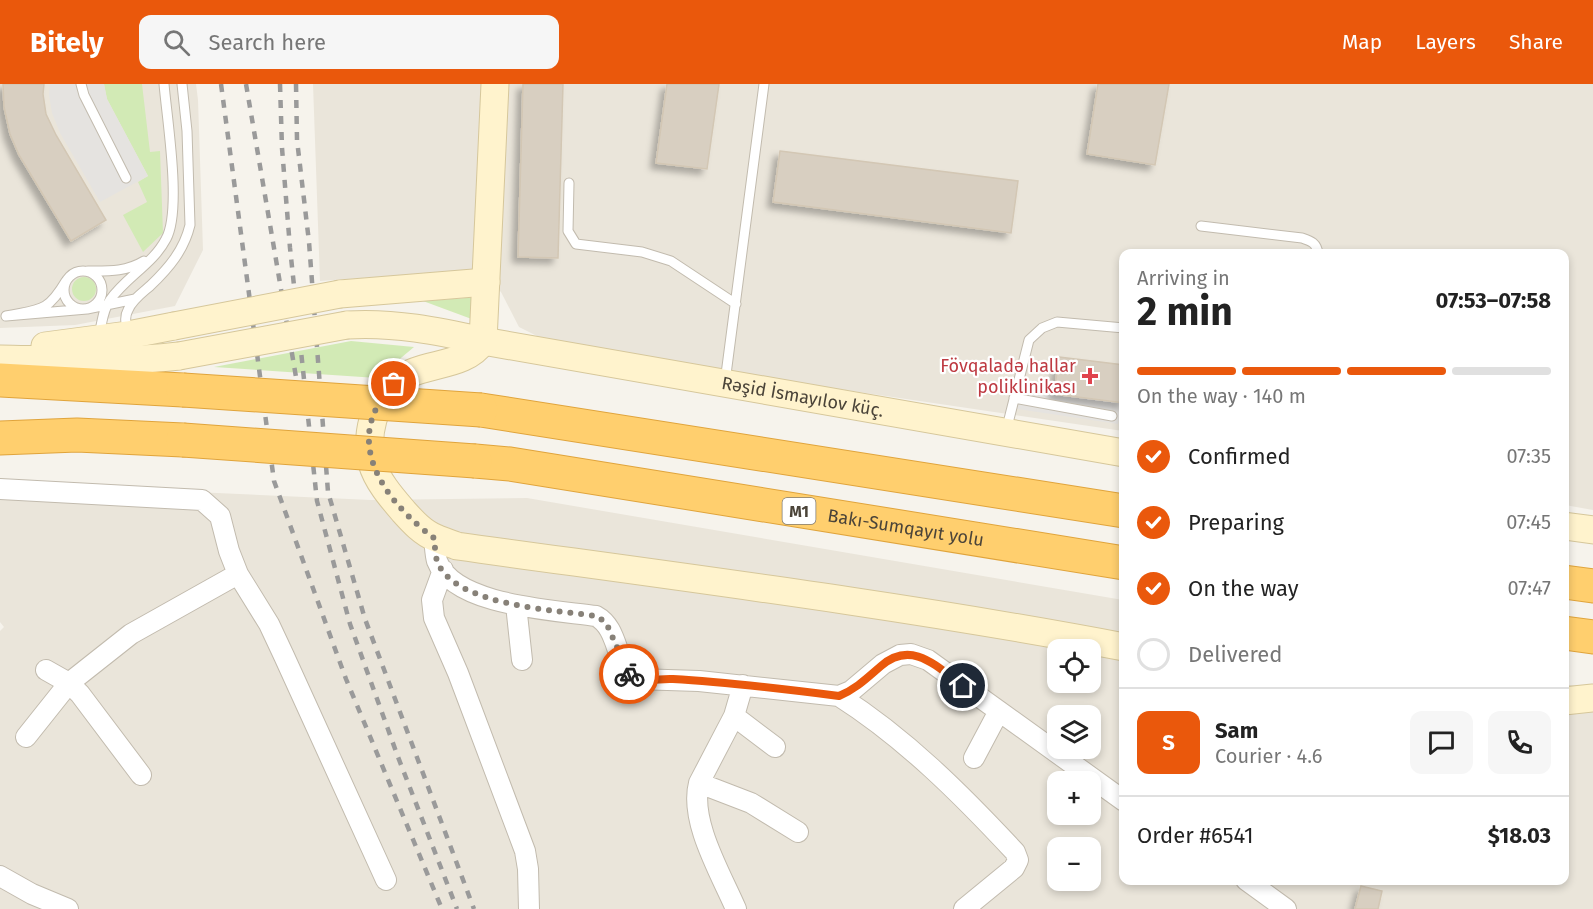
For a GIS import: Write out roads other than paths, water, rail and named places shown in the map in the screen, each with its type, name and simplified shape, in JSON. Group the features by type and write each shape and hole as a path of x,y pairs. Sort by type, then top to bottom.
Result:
{"highway":[{"path":"0,380 481,410 1119,510"},
{"path":"0,431 77,435"},
{"path":"0,438 77,435"},
{"name":"Bakı-Sumqayıt yolu","path":"77,435 183,440 510,464 1119,562"},
{"path":"1569,583 1593,586"},
{"path":"1569,634 1593,637"}],"street":[{"path":"495,84 483,341 469,356 425,367 394,384 377,408 372,424 370,442 372,462 378,477 414,524 434,538 457,546 847,600 1119,646"},
{"path":"0,352 128,335 349,293 486,282"},
{"path":"349,293 450,333"},
{"path":"0,359 149,360 347,325 399,325 450,333"},
{"name":"Rəşid İsmayılov küç.","path":"450,333 483,341 1119,452"},
{"path":"0,489 202,500 220,516 238,574 274,635 386,880"},
{"path":"1569,527 1593,530"},
{"path":"434,538 437,560 443,570 450,579 473,594 516,604 596,616 604,621 629,675 636,679 670,679 743,685 839,696 873,717 909,747 1015,852 1018,860 1014,868 964,909"},
{"path":"443,570 432,600 434,618 458,673 525,851 528,868 529,909"},
{"path":"26,737 69,683 147,624 238,574"},
{"path":"516,604 522,660"},
{"path":"839,696 859,686 883,664 900,655 911,654 928,660 1119,797"},
{"path":"46,670 69,683 80,694 141,775"},
{"path":"736,909 701,827 696,795 699,783 734,716 743,685"},
{"path":"1569,700 1593,698"},
{"path":"974,758 999,711"},
{"path":"734,716 775,747"},
{"path":"699,783 751,803 798,832"},
{"path":"0,876 32,894 68,909"},
{"path":"1253,885 1286,909"}],"lane":[{"path":"81,84 84,95 126,178"},
{"path":"98,340 106,306 119,290 157,254 169,234 173,217 173,195 164,84"},
{"path":"128,335 125,318 128,309 178,255 190,225 182,84"},
{"path":"725,384 764,84"},
{"path":"569,183 568,231 576,244 642,252 671,261 736,304"},
{"path":"1202,226 1302,238 1312,241 1317,249"},
{"path":"3,316 49,305 71,274 79,271 132,268 157,254"},
{"path":"66,281 64,290 70,305 79,309 87,309 101,298 103,290 102,282 88,271"},
{"path":"3,316 87,309 135,299"},
{"path":"1006,434 1029,340 1042,328 1057,322 1119,328"},
{"path":"1014,398 1112,416"}],"railway":[{"path":"221,84 274,481 346,679 442,909"},
{"path":"246,84 296,377"},
{"path":"280,84 282,148 290,248 317,501 350,624 398,757 457,909"},
{"path":"296,84 297,140 309,242 328,492 365,619 474,909"}],"place":[{"name":"Fövqaladə hallar poliklinikası","path":"1090,376"}]}
